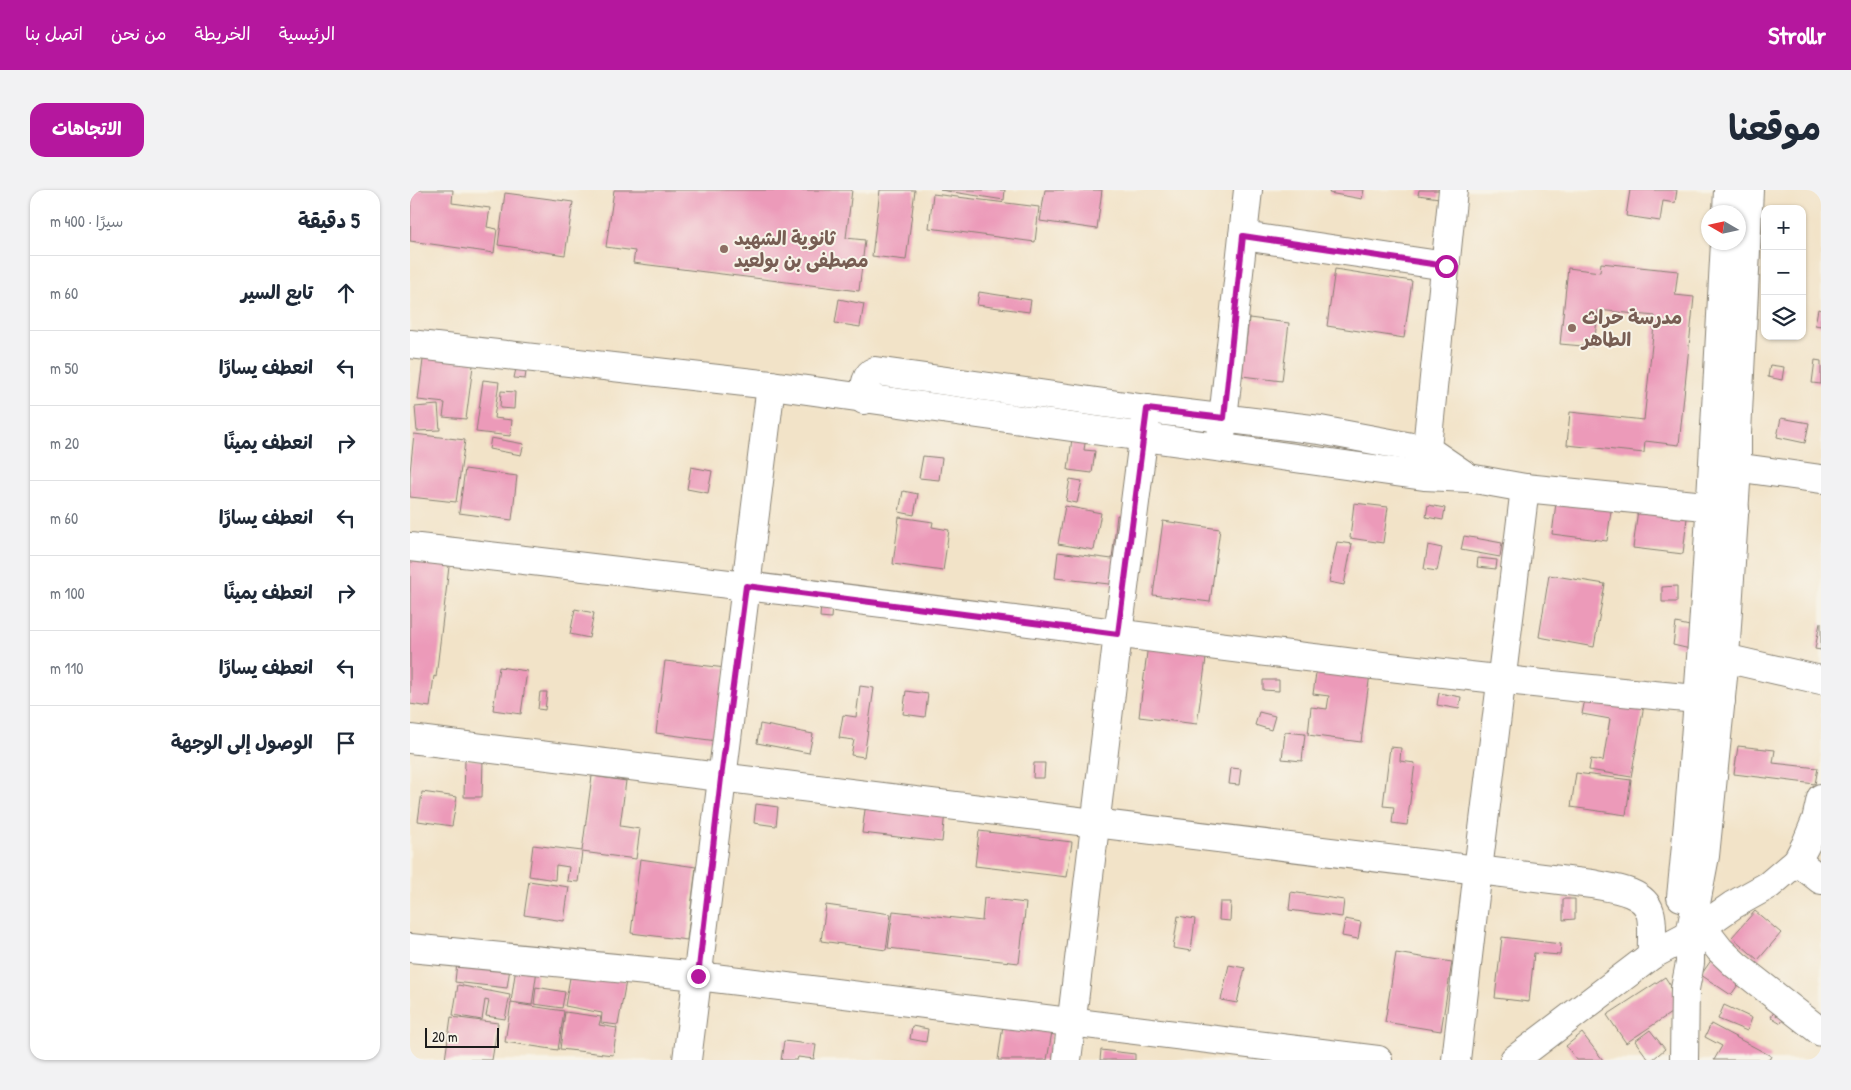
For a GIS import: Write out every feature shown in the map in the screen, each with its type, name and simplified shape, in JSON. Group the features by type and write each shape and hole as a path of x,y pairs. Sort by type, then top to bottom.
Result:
{"street":[{"path":"1219,448 1224,418 1248,190"},
{"path":"1424,476 1454,190"},
{"path":"1727,205 1728,190"},
{"path":"1725,465 1737,433 1750,190"},
{"path":"1243,236 1446,266"},
{"path":"1684,1060 1685,989 1690,963 1690,935 1704,856 1709,700 1723,508 1725,465 1725,250"},
{"path":"410,344 771,386 1424,476 1469,478 1525,488 1723,508"},
{"path":"864,400 867,377 871,372 875,371 1147,409 1320,430 1428,450 1469,478"},
{"path":"688,1060 721,778 771,386"},
{"path":"1067,1060 1147,409"},
{"path":"1725,465 1821,479"},
{"path":"1456,1060 1525,488"},
{"path":"410,547 746,586 1118,634 1501,680 1709,700"},
{"path":"1713,655 1821,680"},
{"path":"410,739 1592,884 1619,889 1636,895 1646,902 1650,913 1652,955"},
{"path":"1514,1060 1652,955 1690,935 1733,905 1768,885 1797,861 1813,828 1821,798"},
{"path":"1797,861 1821,880"},
{"path":"1690,935 1720,950 1736,965 1821,1032"},
{"path":"410,948 698,976 1072,1022 1283,1054 1378,1060"}],"building":[{"path":"411,190 453,190 452,203 490,208 487,227 497,229 494,253 410,241"},
{"path":"614,190 852,190 846,238 865,240 859,291 633,263 635,251 606,247"},
{"path":"880,190 915,190 906,260 872,256"},
{"path":"940,190 1005,190 1004,200"},
{"path":"1045,190 1102,190 1097,229 1040,221"},
{"path":"1330,190 1364,190 1362,199 1329,193"},
{"path":"1419,190 1440,190 1439,198 1418,195"},
{"path":"1630,190 1677,190 1675,203 1663,201 1660,221 1626,216"},
{"path":"505,193 573,202 565,255 498,245"},
{"path":"933,194 1039,207 1035,242 929,228"},
{"path":"1601,263 1678,271 1675,295 1694,297 1679,445 1645,441 1644,453 1567,445 1570,412 1644,420 1655,316 1598,310 1594,347 1560,344 1568,268 1600,272"},
{"path":"1335,269 1412,281 1404,338 1327,326"},
{"path":"979,292 1031,300 1029,312 977,305"},
{"path":"839,299 864,304 860,327 835,323"},
{"path":"1818,309 1821,310 1821,326 1815,325"},
{"path":"1249,318 1289,323 1282,381 1242,376"},
{"path":"424,352 474,358 466,419 443,417 445,403 418,400"},
{"path":"1815,360 1821,361 1821,384 1812,383"},
{"path":"517,364 527,365 525,379 514,378"},
{"path":"1770,365 1784,367 1782,380 1768,377"},
{"path":"483,380 499,382 494,418 512,420 510,436 476,432"},
{"path":"501,391 515,392 514,409 500,408"},
{"path":"438,405 440,430 417,431 415,407"},
{"path":"1781,418 1809,423 1805,443 1777,437"},
{"path":"1073,430 1087,431 1084,450 1095,451 1092,473 1068,470"},
{"path":"414,434 465,440 456,502 410,497 410,472"},
{"path":"491,438 524,444 521,455 489,449"},
{"path":"923,456 942,458 939,480 919,478"},
{"path":"691,467 712,471 708,493 687,489"},
{"path":"465,469 517,476 512,520 459,513"},
{"path":"1070,479 1082,481 1077,503 1066,501"},
{"path":"1558,488 1613,496 1607,541 1552,534"},
{"path":"903,491 918,494 914,515 899,512"},
{"path":"1640,494 1689,500 1683,554 1633,548"},
{"path":"1354,503 1388,507 1383,543 1350,538"},
{"path":"1428,505 1445,508 1443,520 1426,517"},
{"path":"1065,506 1101,513 1094,550 1058,544"},
{"path":"1117,515 1127,517 1118,585 1055,578 1058,552 1112,559"},
{"path":"899,517 933,522 932,527 949,530 943,571 893,564"},
{"path":"1163,521 1220,529 1210,602 1153,595"},
{"path":"1464,536 1502,543 1500,557 1461,550"},
{"path":"1337,542 1352,544 1344,585 1329,582"},
{"path":"1428,545 1442,548 1437,571 1424,569"},
{"path":"410,553 450,558 436,677 434,676 430,707 410,704"},
{"path":"1478,558 1497,560 1496,569 1477,567"},
{"path":"1549,575 1605,584 1594,647 1539,637"},
{"path":"1677,586 1677,602 1662,602 1662,587"},
{"path":"821,604 832,605 831,618 820,617"},
{"path":"575,609 594,613 589,638 570,634"},
{"path":"1676,623 1694,627 1690,649 1673,645"},
{"path":"1821,623 1821,650 1815,649"},
{"path":"1149,636 1208,644 1197,724 1139,717"},
{"path":"1318,659 1371,666 1361,742 1308,735 1311,707 1327,709 1329,696 1313,694"},
{"path":"665,661 726,668 717,741 656,733"},
{"path":"499,667 527,671 521,714 493,710"},
{"path":"1263,680 1279,680 1279,691 1263,690"},
{"path":"860,686 874,688 864,757 851,755 854,740 839,738 843,715 856,717"},
{"path":"906,691 928,694 925,717 903,714"},
{"path":"540,692 547,692 545,710 538,709"},
{"path":"1439,693 1461,697 1459,709 1437,705"},
{"path":"1586,694 1644,705 1631,777 1589,770 1591,759 1603,761 1610,719 1582,714"},
{"path":"1259,712 1275,716 1271,730 1255,725"},
{"path":"760,724 813,734 809,753 757,743"},
{"path":"1285,732 1305,734 1302,761 1282,759"},
{"path":"1738,746 1775,750 1773,763 1818,768 1815,784 1734,774"},
{"path":"1390,747 1401,748 1400,761 1415,763 1407,825 1392,823 1394,807 1383,806"},
{"path":"465,760 483,760 482,797 464,797"},
{"path":"1034,763 1045,763 1044,778 1033,778"},
{"path":"1231,768 1241,769 1239,785 1229,784"},
{"path":"1576,773 1631,780 1626,815 1571,807"},
{"path":"592,776 626,781 620,826 640,829 636,859 582,852 578,882 567,881 569,867 556,865 555,880 529,876 533,845 582,851"},
{"path":"422,792 457,797 452,826 418,821"},
{"path":"866,802 945,811 942,842 862,833"},
{"path":"756,804 778,807 776,826 754,823"},
{"path":"979,831 1072,842 1067,877 975,866"},
{"path":"640,859 696,867 687,940 631,933"},
{"path":"529,881 569,887 564,921 524,915"},
{"path":"1291,892 1344,900 1342,917 1289,910"},
{"path":"984,898 1026,903 1019,963 888,948 893,911 982,921"},
{"path":"1563,899 1575,899 1575,919 1563,920"},
{"path":"1220,902 1231,902 1230,921 1219,920"},
{"path":"826,905 891,914 886,950 821,941"},
{"path":"1755,911 1781,933 1758,960 1732,937"},
{"path":"1178,916 1195,919 1191,951 1173,948"},
{"path":"1345,919 1361,922 1358,939 1342,936"},
{"path":"1502,937 1561,944 1560,955 1534,953 1529,1002 1495,998"},
{"path":"1396,953 1452,962 1441,1031 1385,1022"},
{"path":"1714,956 1744,976 1731,995 1701,975"},
{"path":"457,962 510,968 507,988 455,982"},
{"path":"1229,965 1245,968 1237,1003 1221,1000"},
{"path":"516,967 537,970 532,1005 511,1002"},
{"path":"571,972 626,981 618,1025 601,1023 602,1013 565,1006"},
{"path":"1665,977 1683,1005 1626,1043 1607,1015"},
{"path":"458,985 510,995 505,1019 486,1016 489,1001 485,1000 482,1020 453,1015"},
{"path":"536,987 565,992 562,1008 534,1004"},
{"path":"1781,1000 1791,1006 1781,1023 1771,1017"},
{"path":"511,1003 564,1011 558,1050 505,1042"},
{"path":"1724,1005 1752,1018 1747,1031 1718,1019"},
{"path":"565,1012 601,1017 599,1025 617,1028 613,1055 560,1049"},
{"path":"451,1017 498,1023 492,1060 445,1060"},
{"path":"1711,1024 1771,1056 1769,1060 1714,1060 1722,1046 1705,1037"},
{"path":"1003,1025 1052,1032 1047,1060 998,1060"},
{"path":"912,1026 928,1029 926,1042 910,1039"},
{"path":"1650,1030 1665,1049 1652,1060 1649,1060 1635,1041"},
{"path":"1582,1033 1603,1060 1577,1060 1566,1046"},
{"path":"784,1041 816,1045 814,1059 798,1057 797,1060 781,1060"},
{"path":"1101,1050 1135,1054 1135,1060 1100,1060"}],"place":[{"name":"ثانوية الشهيد مصطفى بن بولعيد","path":"724,249"},
{"name":"مدرسة حراث الطاهر","path":"1572,328"}],"route":[{"path":"698,976 746,586 1118,634 1147,409 1224,418 1243,236 1446,266"}]}
